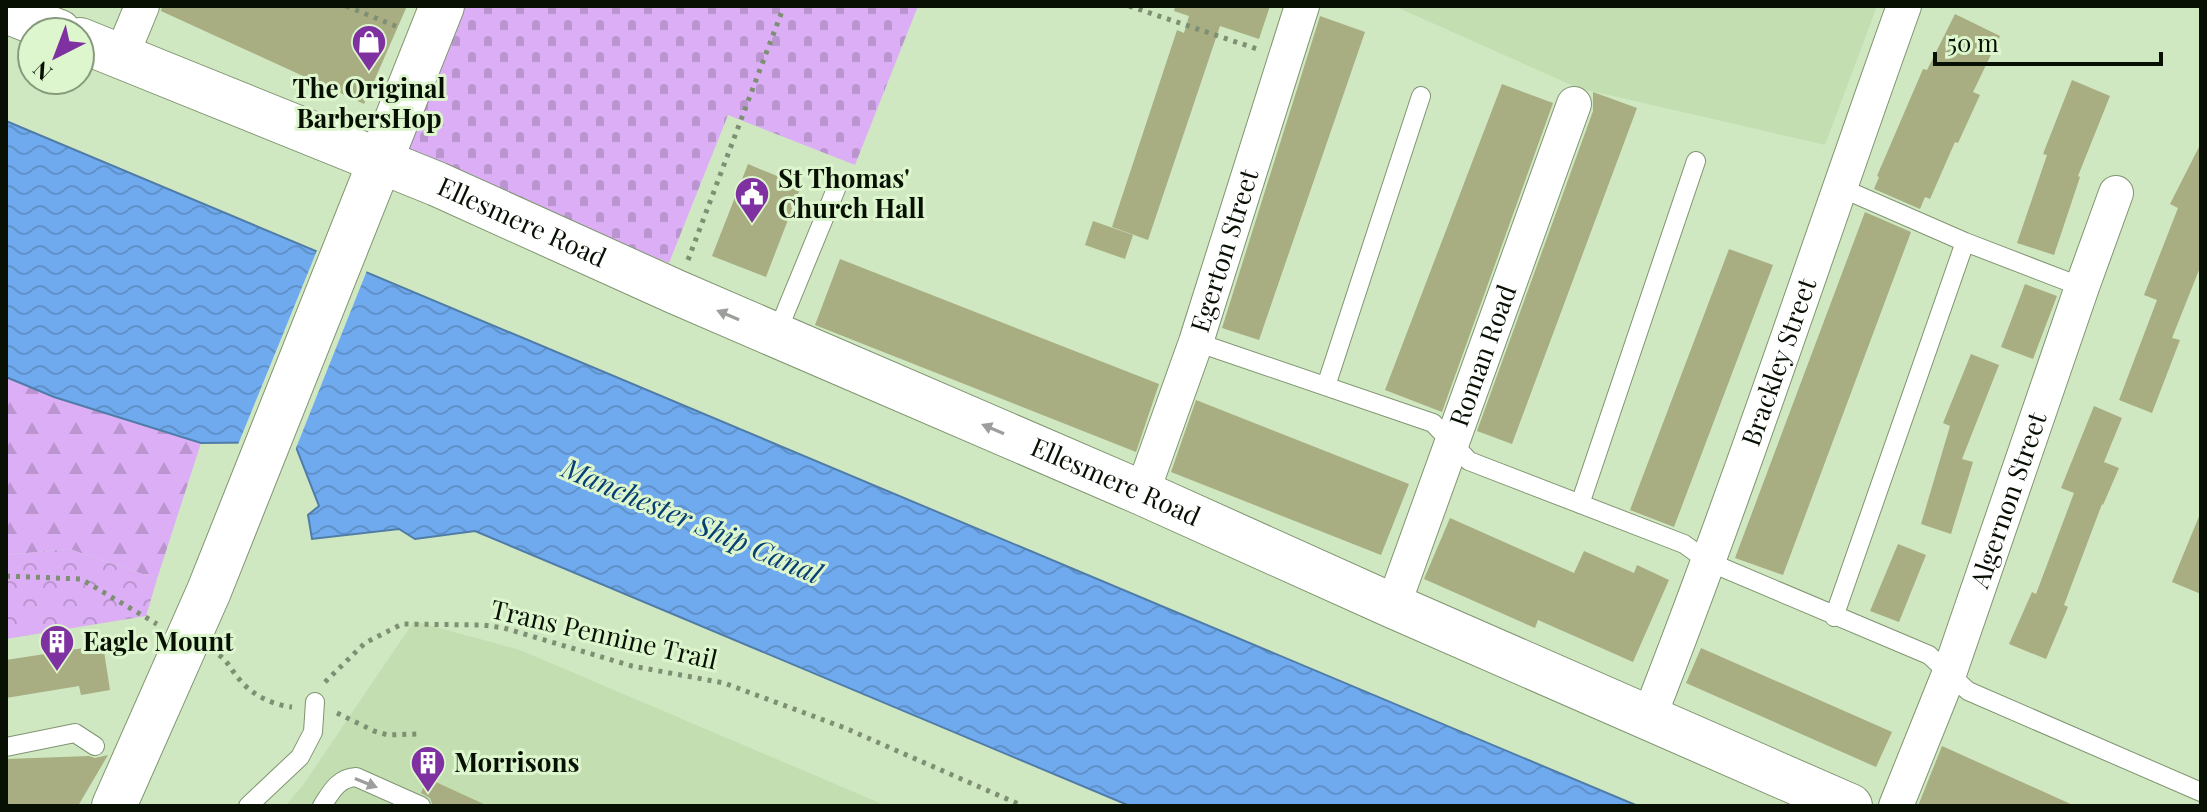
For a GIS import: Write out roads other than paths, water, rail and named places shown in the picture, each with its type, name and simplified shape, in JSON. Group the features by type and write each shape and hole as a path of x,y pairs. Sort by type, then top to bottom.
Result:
{"main road":[{"path":"114,806 209,591 435,22"},
{"name":"Ellesmere Road","path":"96,47 437,184 676,292 1142,493 1850,806"}],"street":[{"path":"121,57 142,6"},
{"name":"Egerton Street","path":"1142,493 1196,342 1302,6"},
{"name":"Brackley Street","path":"1649,717 1709,562 1904,6"},
{"name":"Roman Road","path":"1393,606 1574,104"},
{"name":"Algernon Street","path":"1896,806 1949,674 2116,193"}],"lane":[{"path":"1326,386 1421,96"},
{"path":"1580,504 1696,161"},
{"path":"1839,187 1965,242 2082,287"},
{"path":"776,335 836,189"},
{"path":"1834,617 1965,242"},
{"path":"1196,342 1433,423 1469,461 1684,544 1709,562 1929,655 1968,691 2201,792"},
{"path":"248,806 300,757 313,732 315,702"},
{"path":"6,747 75,733 95,746"},
{"path":"322,806 339,782 356,777 421,806"}],"water":[{"name":"Manchester Ship Canal","path":"6,121 1638,806 1130,806 475,531 415,539 399,529 312,539 308,515 319,506 294,442 201,443 54,397 6,377"}],"place":[{"name":"The Original BarbersHop","path":"369,73"},
{"name":"St Thomas' Church Hall","path":"752,225"},
{"name":"Eagle Mount","path":"57,673"},
{"name":"Morrisons","path":"428,794"}]}
